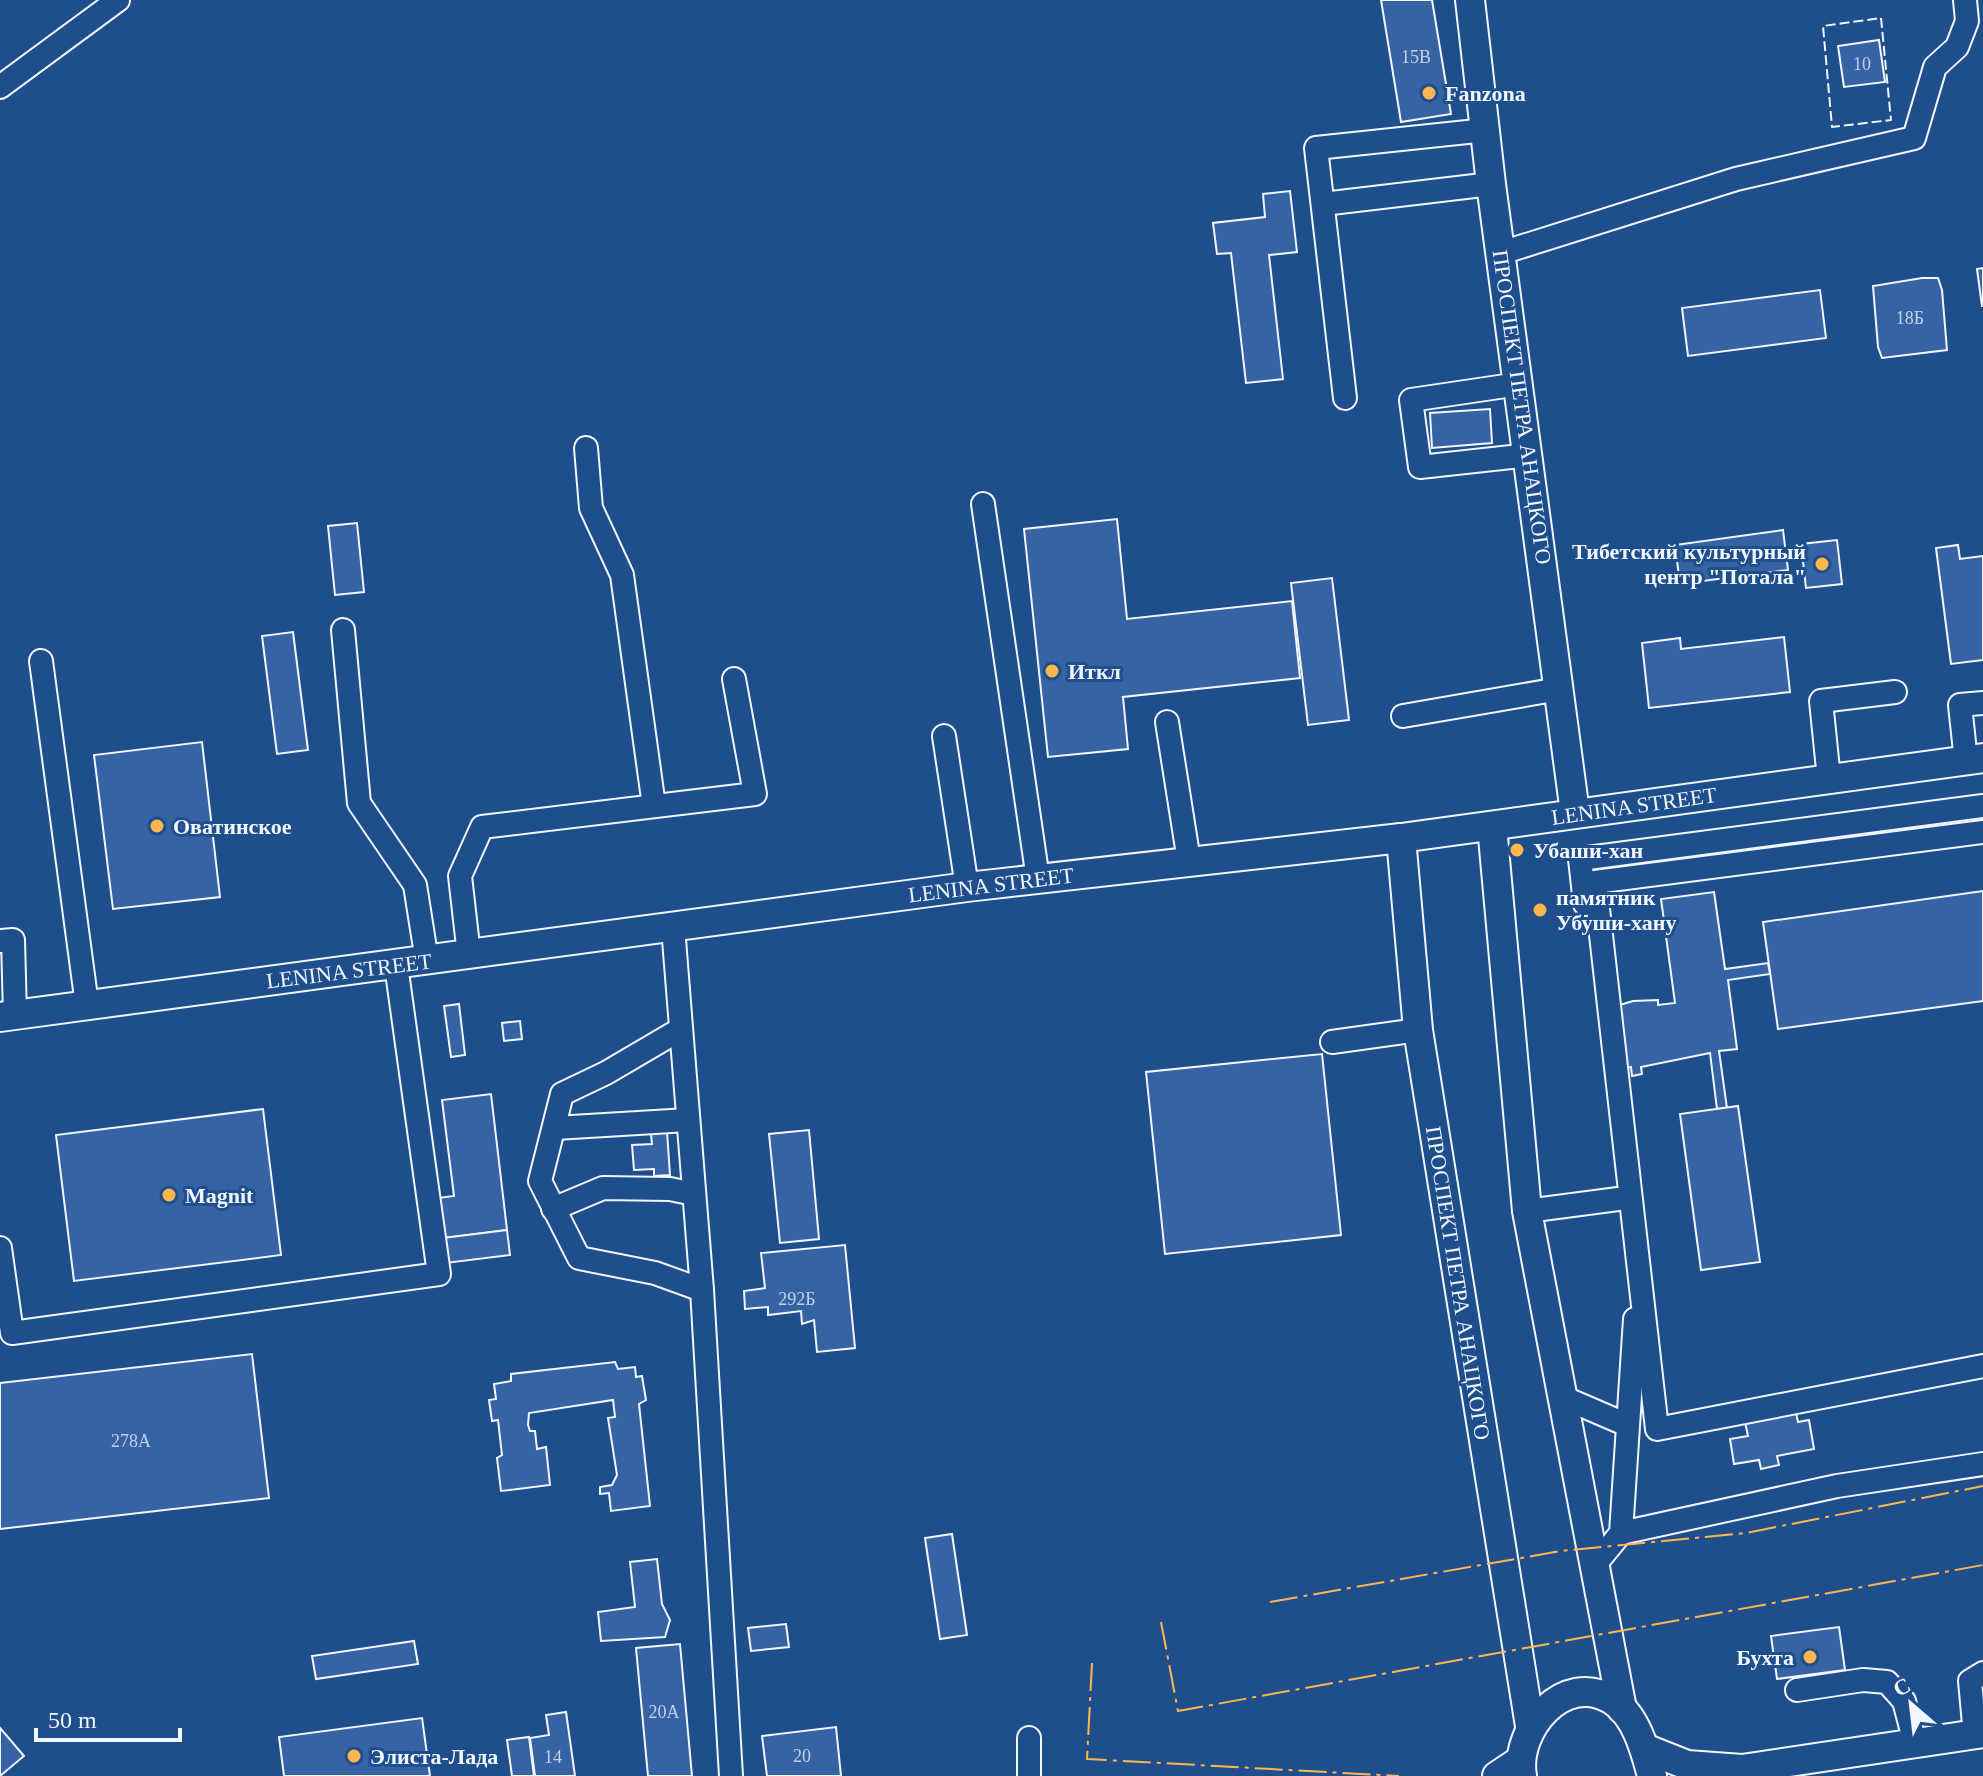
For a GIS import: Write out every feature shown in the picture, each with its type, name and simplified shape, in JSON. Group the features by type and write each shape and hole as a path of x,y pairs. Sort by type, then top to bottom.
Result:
{"main road":[{"name":"ПРОСПЕКТ ПЕТРА АНАЦКОГО","path":"1470,0 1491,184 1575,813"},
{"name":"LENINA STREET","path":"8,1016 967,887 1401,838 1974,759"},
{"path":"1492,826 1527,1211 1622,1709 1644,1748 1652,1776"},
{"name":"ПРОСПЕКТ ПЕТРА АНАЦКОГО","path":"1401,838 1418,1030 1456,1284 1530,1726"},
{"path":"1497,1776 1522,1768 1530,1726 1542,1711 1560,1699 1582,1694 1604,1696 1622,1709"},
{"path":"1644,1748 1687,1765 1733,1772 1979,1734"}],"street":[{"path":"0,87 118,0"},
{"path":"1501,253 1736,179 1914,138 1935,67 1957,47 1967,21 1965,0"},
{"path":"1345,398 1316,148 1486,130"},
{"path":"1323,204 1491,184"},
{"path":"1519,384 1411,400 1420,467 1529,455"},
{"path":"586,448 591,508 622,575 654,806"},
{"path":"983,504 1038,879"},
{"path":"343,630 359,803 415,885 427,961"},
{"path":"41,661 87,1005"},
{"path":"469,955 460,876 482,827 755,794 734,679"},
{"path":"1403,716 1559,689"},
{"path":"1829,779 1821,701 1895,692"},
{"path":"1974,759 1960,705 1983,703"},
{"path":"1167,722 1189,861"},
{"path":"944,736 967,887"},
{"path":"1593,1567 1621,1533 1625,1424 1637,1297 1618,1199 1580,859 1983,806"},
{"path":"1983,832 1595,882 1657,1429 1983,1366"},
{"path":"673,927 702,1290 731,1776"},
{"path":"0,941 13,940 8,1016"},
{"path":"0,1248 12,1333 439,1274 396,965"},
{"path":"681,1029 606,1073 562,1094 540,1181 579,1258 655,1273 702,1290"},
{"path":"1332,1042 1418,1030"},
{"path":"555,1128 688,1120"},
{"path":"553,1209 603,1188 670,1189 694,1194"},
{"path":"1527,1211 1618,1199"},
{"path":"1560,1396 1625,1424"},
{"path":"1621,1533 1837,1486 1983,1464"},
{"path":"1979,1734 1970,1681 1983,1673"},
{"path":"1797,1690 1863,1680 1887,1682 1904,1701 1915,1743"},
{"path":"1029,1738 1029,1776"}],"building":[{"path":"1381,0 1432,0 1451,114 1401,122"},
{"path":"1879,40 1885,82 1844,87 1838,46"},
{"path":"1290,191 1297,252 1269,255 1283,379 1246,383 1231,253 1217,254 1213,223 1265,217 1263,194"},
{"path":"1983,268 1983,306 1982,306 1977,269"},
{"path":"1938,278 1942,290 1947,350 1882,358 1878,347 1873,286"},
{"path":"1820,290 1826,338 1688,356 1682,308"},
{"path":"1490,409 1492,443 1432,448 1430,413"},
{"path":"1117,519 1127,619 1292,601 1300,678 1123,697 1128,749 1048,757 1024,529"},
{"path":"357,523 364,592 335,595 328,526"},
{"path":"1783,530 1788,570 1680,584 1675,545"},
{"name":"Тибетский культурный центр \"Потала\"","path":"1837,540 1842,584 1806,588 1801,544"},
{"path":"1958,545 1960,559 1983,556 1983,660 1951,664 1936,548"},
{"path":"1332,578 1349,720 1308,725 1291,583"},
{"path":"293,632 308,750 277,754 262,636"},
{"path":"1784,637 1790,692 1649,708 1642,643 1680,638 1681,649"},
{"name":"Оватинское","path":"202,742 220,897 113,909 94,755"},
{"path":"1983,891 1983,1001 1778,1029 1763,922"},
{"path":"1714,892 1725,969 1768,963 1770,974 1728,980 1737,1049 1719,1051 1727,1108 1717,1109 1710,1053 1641,1067 1642,1074 1632,1076 1631,1067 1622,1069 1613,1007 1633,1001 1658,1000 1658,1005 1675,1003 1661,899"},
{"path":"459,1004 465,1055 451,1057 444,1006"},
{"path":"520,1021 522,1039 504,1041 502,1023"},
{"path":"1322,1054 1341,1235 1165,1254 1146,1072"},
{"path":"491,1094 507,1230 443,1238 438,1198 454,1196 442,1100"},
{"path":"1738,1106 1760,1262 1701,1270 1680,1114"},
{"name":"Magnit","path":"263,1109 281,1255 74,1281 56,1135"},
{"path":"809,1130 819,1239 780,1243 769,1134"},
{"path":"667,1132 670,1175 654,1176 654,1169 634,1170 632,1145 652,1144 651,1134"},
{"path":"507,1230 510,1255 446,1263 443,1238"},
{"path":"845,1245 855,1348 817,1352 814,1320 802,1324 801,1311 768,1315 768,1307 745,1309 744,1291 765,1288 761,1253"},
{"path":"252,1354 269,1498 0,1529 0,1383"},
{"path":"615,1362 618,1369 635,1367 636,1377 642,1376 646,1400 639,1404 650,1506 611,1511 609,1493 600,1494 600,1487 612,1485 617,1475 608,1418 615,1417 613,1400 529,1413 528,1425 530,1431 535,1431 537,1449 546,1447 550,1485 501,1491 497,1458 502,1455 498,1420 492,1421 489,1400 496,1399 494,1384 511,1381 511,1374"},
{"path":"1796,1413 1798,1422 1809,1420 1814,1449 1777,1456 1779,1465 1761,1469 1759,1460 1734,1464 1730,1439 1748,1436 1745,1422"},
{"path":"952,1534 967,1635 940,1639 925,1538"},
{"path":"657,1559 662,1604 670,1620 665,1637 601,1641 598,1612 635,1607 630,1562"},
{"path":"786,1624 789,1647 751,1651 748,1628"},
{"path":"1839,1627 1845,1670 1777,1679 1771,1636"},
{"path":"414,1641 418,1664 316,1679 312,1656"},
{"path":"680,1644 692,1776 648,1776 636,1648"},
{"path":"566,1712 575,1776 535,1776 530,1738 549,1735 546,1715"},
{"name":"Элиста-Лада","path":"422,1718 430,1776 284,1776 279,1737"},
{"path":"836,1727 841,1776 767,1776 762,1736"},
{"path":"0,1728 24,1756 0,1776"},
{"path":"529,1737 534,1776 512,1776 507,1740"}],"fence":[{"path":"1881,18 1891,120 1832,127 1823,26 1881,18"}],"power":[{"path":"1270,1602 1561,1551 1746,1533 1983,1486"},
{"path":"1161,1622 1178,1711 1983,1565"},
{"path":"1092,1663 1087,1759 1399,1776"}],"place":[{"name":"Fanzona","path":"1429,93"},
{"name":"Тибетский культурный центр \"Потала\"","path":"1822,564"},
{"name":"Иткл","path":"1052,671"},
{"name":"Оватинское","path":"157,826"},
{"name":"Убаши-хан","path":"1517,850"},
{"name":"памятник Убуши-хану","path":"1540,910"},
{"name":"Magnit","path":"169,1195"},
{"name":"Бухта","path":"1810,1657"},
{"name":"Элиста-Лада","path":"354,1756"}]}
